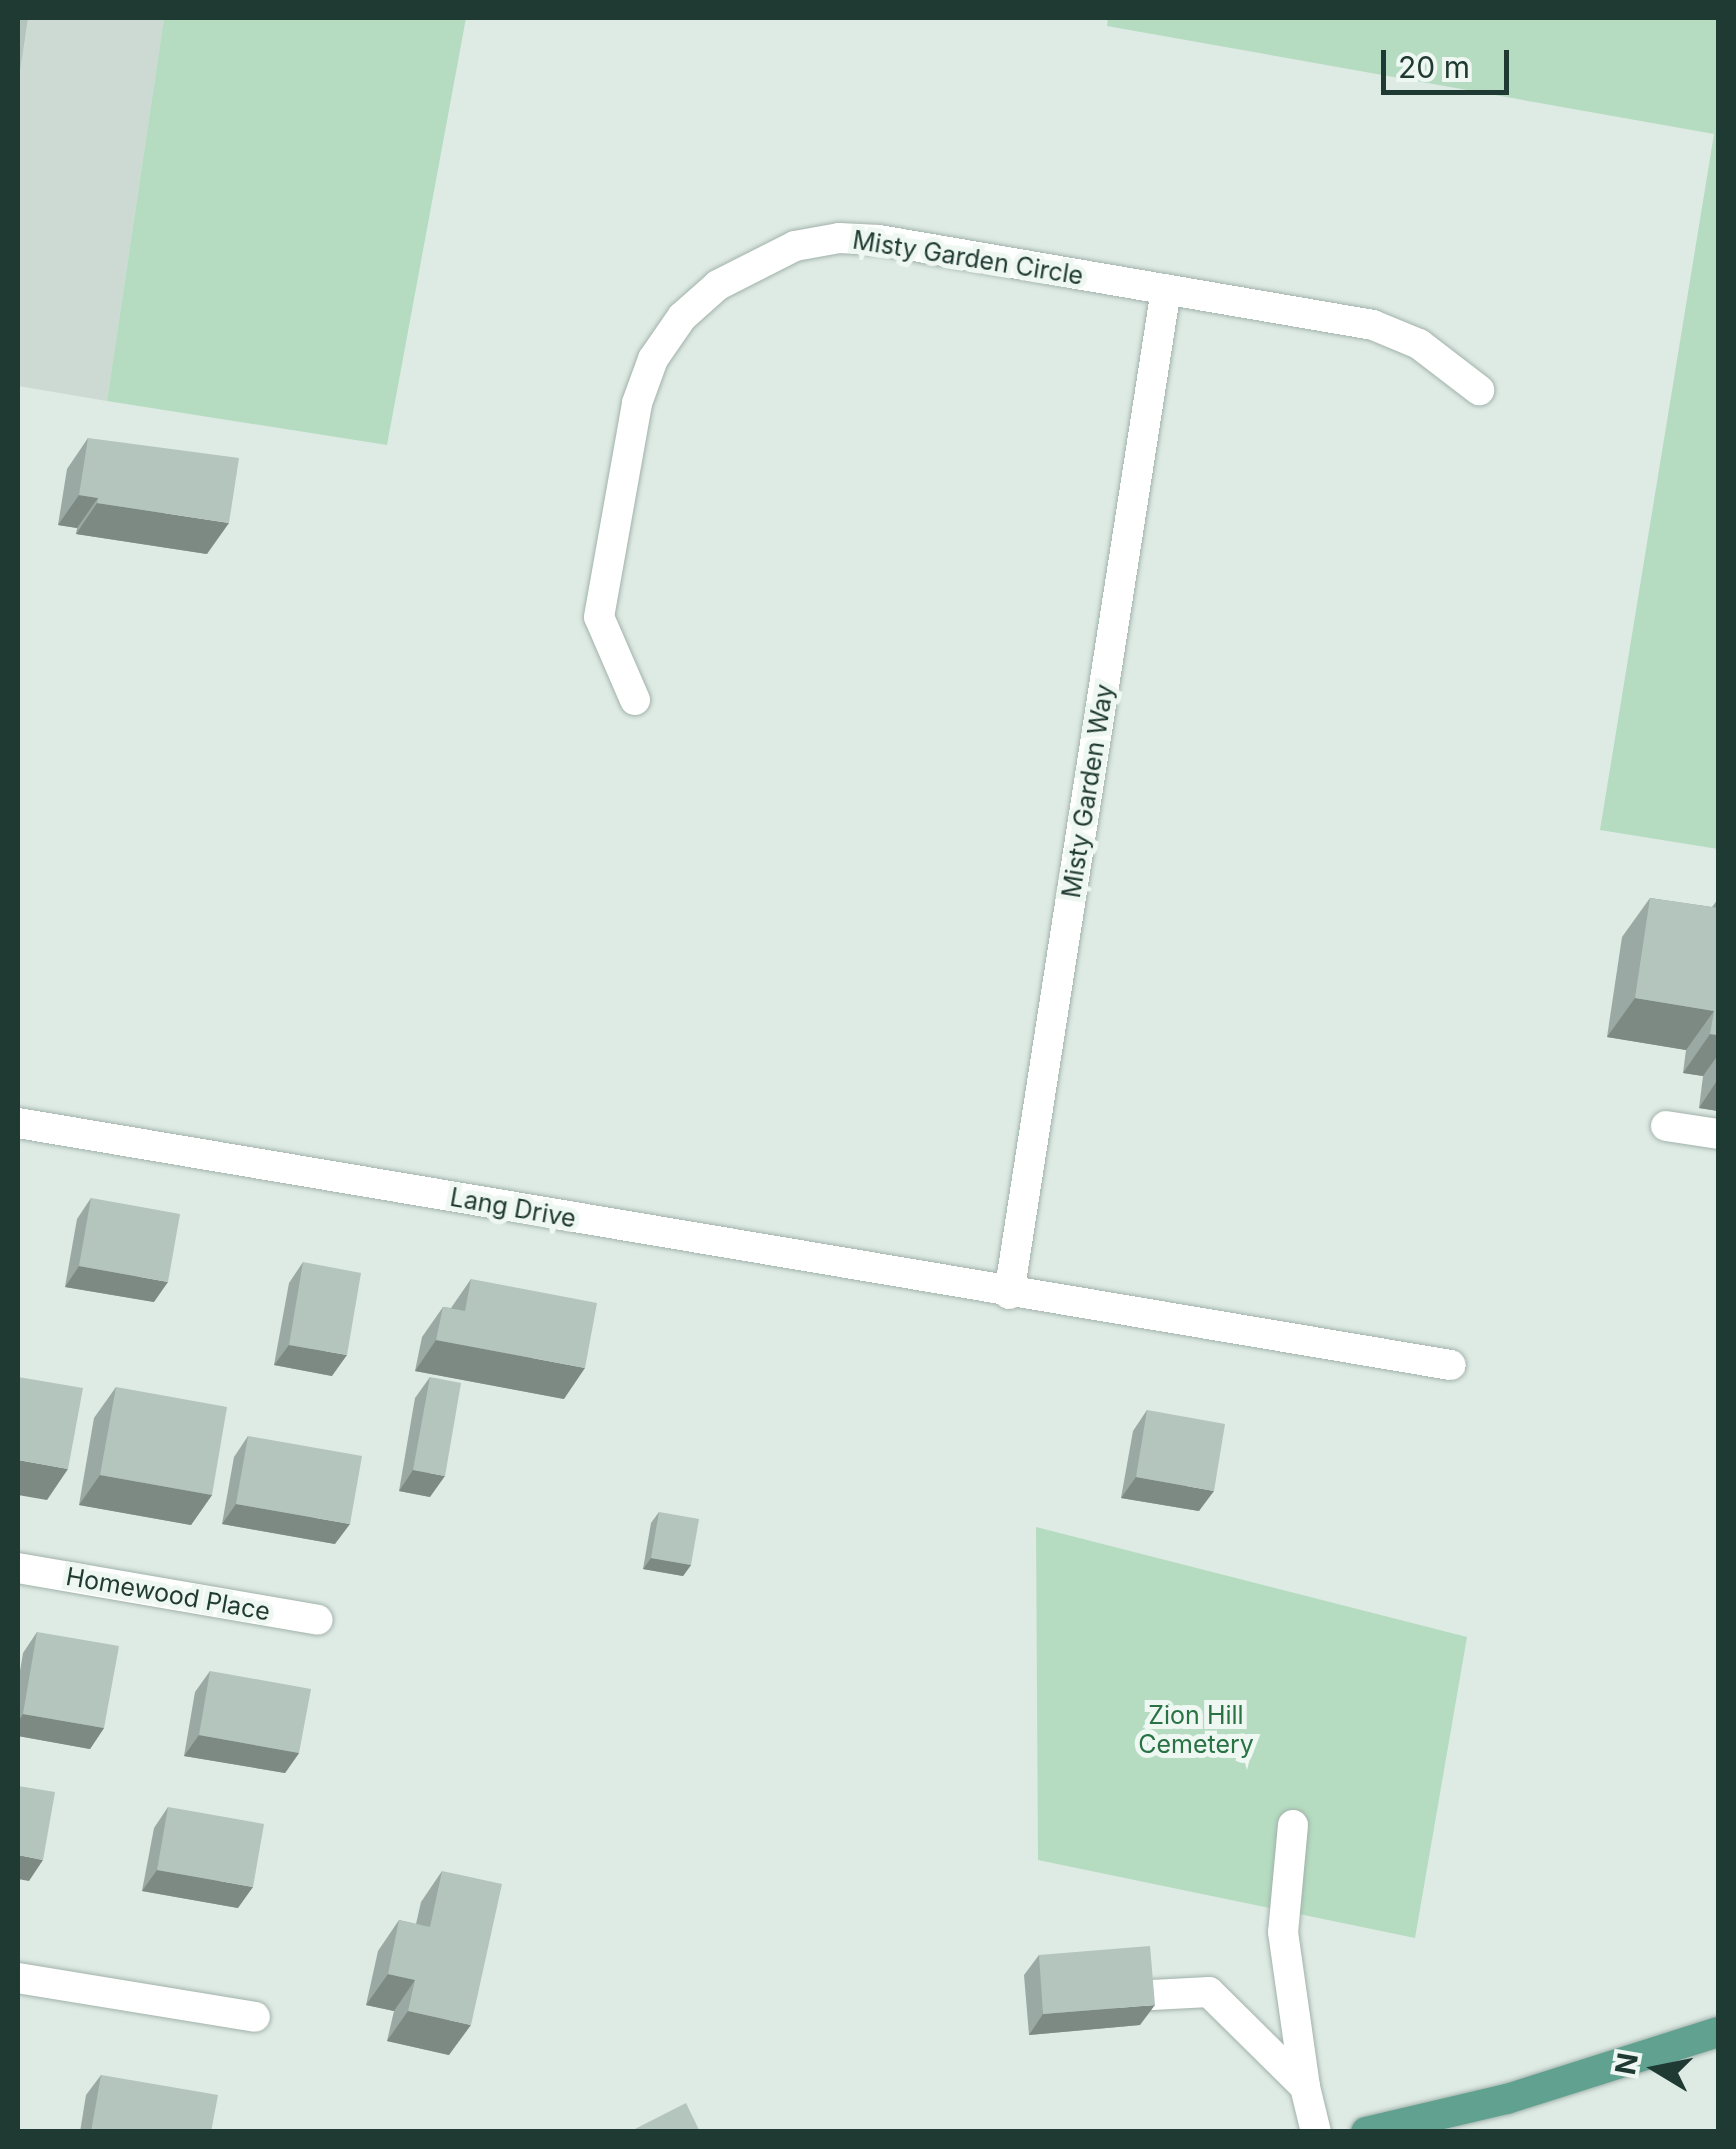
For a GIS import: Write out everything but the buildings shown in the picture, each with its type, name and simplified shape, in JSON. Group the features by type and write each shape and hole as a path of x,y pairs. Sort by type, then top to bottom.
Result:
{"main road":[{"path":"1366,2132 1419,2126 1718,2032"}],"street":[{"name":"Misty Garden Circle","path":"635,700 599,617 638,404 653,360 682,317 718,284 759,260 839,238 1373,325 1419,344 1478,390"},
{"name":"Misty Garden Way","path":"1009,1294 1166,289"},
{"name":"Lang Drive","path":"18,1123 1009,1294 1451,1365"},
{"path":"1666,1126 1718,1134"},
{"name":"Homewood Place","path":"18,1568 318,1620"},
{"path":"1292,1825 1283,1932 1316,2132"},
{"path":"18,1978 255,2017"},
{"path":"1152,1995 1209,1992 1306,2086"}],"shaded area":[{"path":"18,18 164,18 107,401 18,386"}],"green space":[{"path":"164,18 466,18 387,445 107,401"},
{"path":"1108,18 1718,18 1718,849 1600,830 1714,134 1107,26"},
{"name":"Zion Hill Cemetery","path":"1036,1527 1467,1637 1415,1938 1038,1860"}]}
